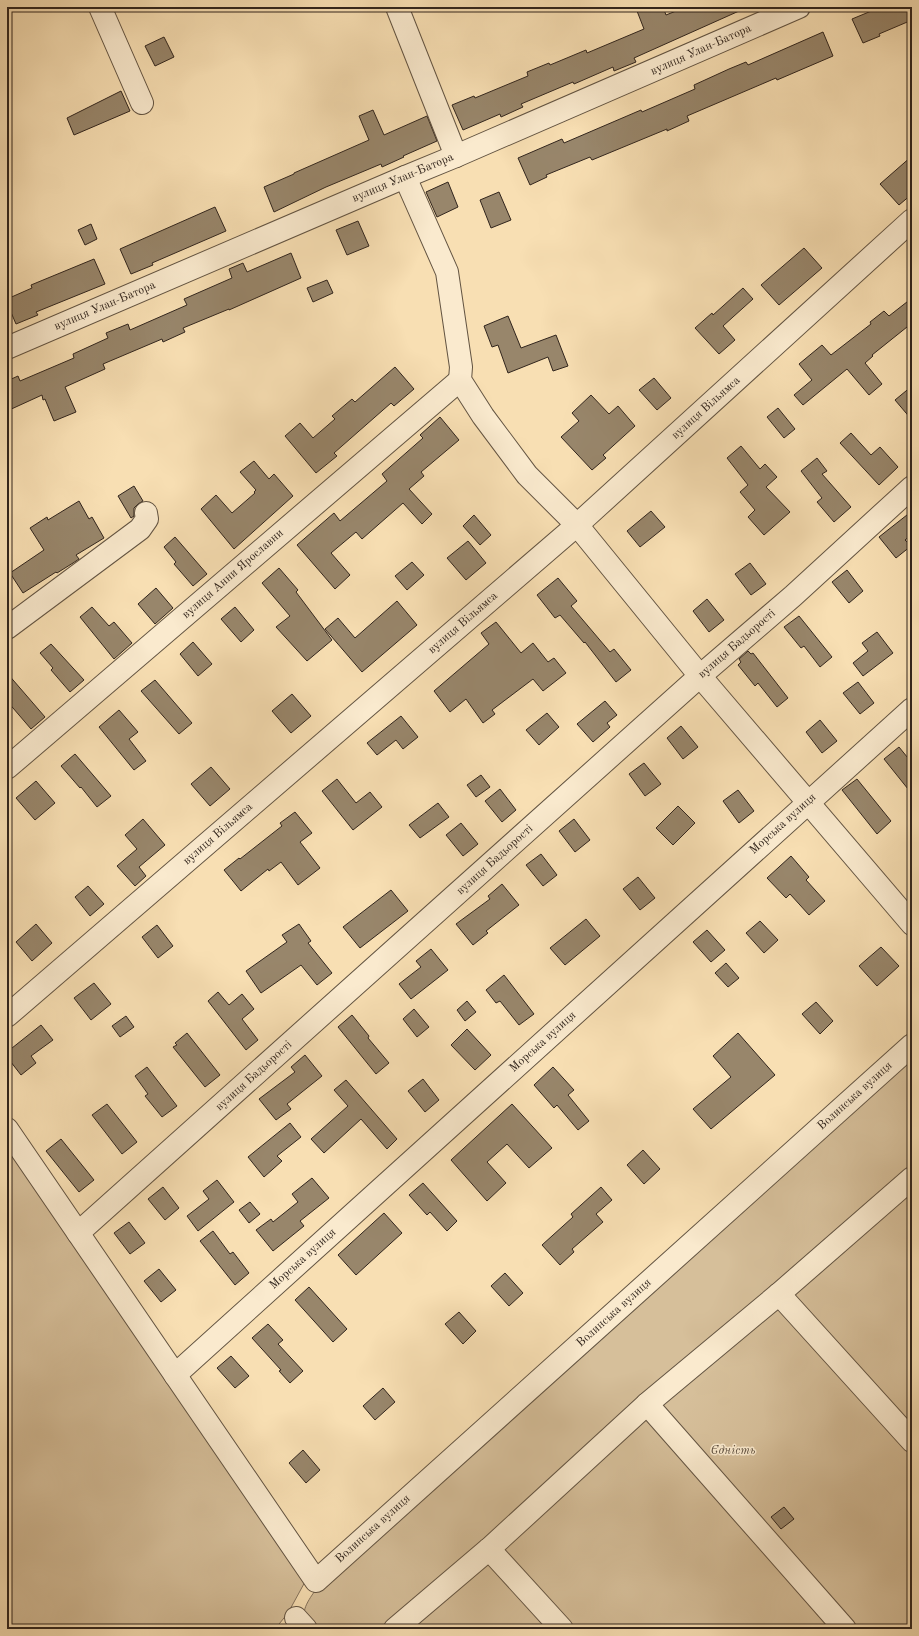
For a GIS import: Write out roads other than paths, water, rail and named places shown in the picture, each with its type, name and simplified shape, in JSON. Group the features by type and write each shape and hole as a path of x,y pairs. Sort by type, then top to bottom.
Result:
{"street":[{"path":"100,7 142,103"},
{"path":"397,7 456,156"},
{"name":"вулиця Улан-Батора","path":"7,348 405,176 456,156 788,9"},
{"path":"405,176 447,272 461,367 460,380 483,416 528,475 577,525 700,676 912,924"},
{"name":"вулиця Вільямса","path":"7,1016 577,525 912,220"},
{"name":"вулиця Анни Ярославни","path":"7,768 460,380"},
{"name":"вулиця Бадьорості","path":"78,1233 700,676 792,596 912,487"},
{"path":"7,628 140,529 147,519 146,514"},
{"name":"Морська вулиця","path":"175,1375 912,709"},
{"name":"Волинська вулиця","path":"175,1375 316,1581 912,1045"},
{"path":"7,1129 175,1375"},
{"path":"394,1629 489,1548 647,1404 910,1183"},
{"path":"779,1294 912,1441"},
{"path":"647,1404 845,1629"},
{"path":"489,1548 562,1629"}],"park label":[{"name":"Єдність","path":"733,1451"}]}
